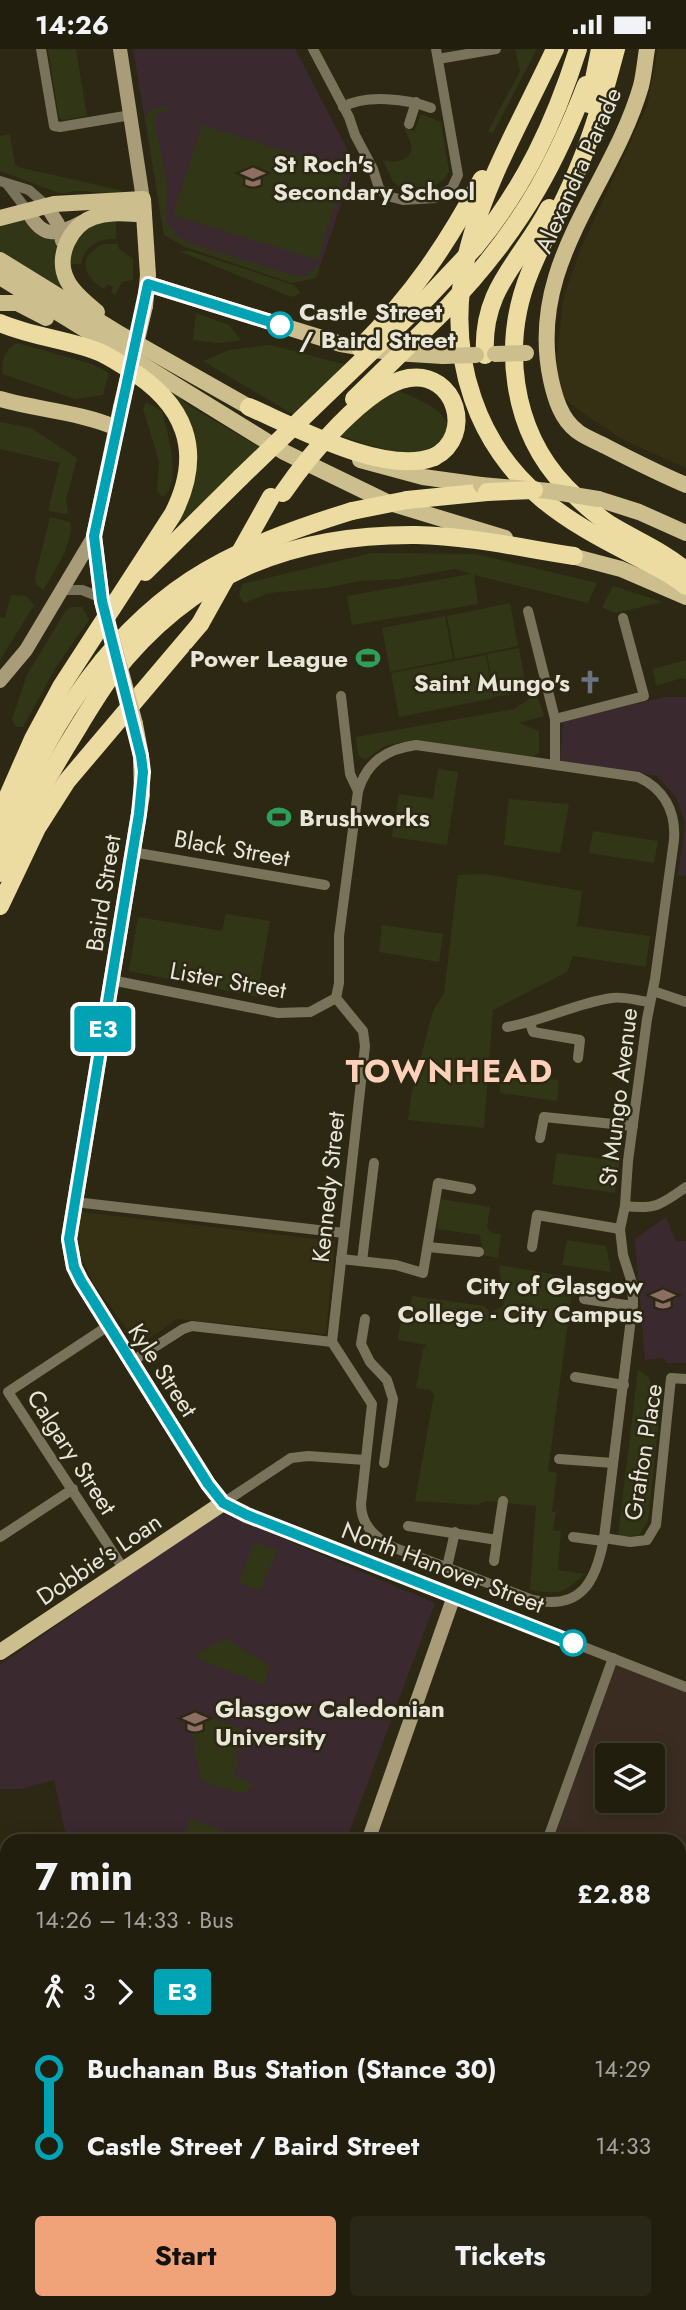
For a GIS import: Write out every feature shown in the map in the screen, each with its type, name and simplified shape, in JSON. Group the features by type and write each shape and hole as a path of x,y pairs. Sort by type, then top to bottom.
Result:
{"highway":[{"path":"360,348 401,304 460,221 549,49"},
{"path":"555,49 489,188 471,234 461,282 458,314 466,377 489,435 509,466 540,497 589,532 659,568 686,586"},
{"path":"88,643 161,556 427,298 475,247 508,203 536,155 559,105 578,49"},
{"path":"486,355 485,327 492,300 552,200 576,146 591,98 599,49"},
{"path":"0,906 32,837 66,781 200,624 239,568 302,452 333,418 448,307 510,233 547,177 569,129 599,49"},
{"path":"616,49 591,136 529,274 522,297 513,346 516,384 530,432 548,465 563,484 600,517 665,555 686,571"},
{"path":"0,323 27,334 88,348 108,356 161,391 175,410 183,428 188,459 181,496 163,531 88,643 38,729 0,814"},
{"path":"248,407 332,443 378,458 411,463 434,457 448,448 458,422 456,410 450,397 436,383 423,378 408,378 387,386 362,405 312,453 276,496"},
{"path":"0,842 39,760 100,663 134,626 191,580 230,557 284,534 352,511 484,489 534,490"},
{"path":"0,873 39,795 111,676 132,651 180,606 233,571 308,546 346,539 415,535 462,539 574,556"}],"main road":[{"name":"Alexandra Parade","path":"647,49 640,86 630,114 565,246 550,302 547,351 553,388 561,412 577,431 686,485"},
{"path":"0,218 46,205 144,207"},
{"path":"120,334 68,283 62,265 63,253 71,236 89,218 144,207"},
{"name":"Baird Street","path":"72,1258 69,1239 80,1203 143,772 135,724 102,599 94,536 145,306 148,284 144,207"},
{"path":"0,260 120,334 248,407 318,443 364,461 423,477 484,489"},
{"path":"0,277 284,452 367,494 440,519 621,569 686,597"},
{"path":"148,284 360,348 443,356 547,351"},
{"path":"0,303 17,303 52,321 91,333"},
{"path":"0,399 30,408"},
{"path":"0,406 30,408 98,420 117,428"},
{"path":"534,490 598,499 684,530"},
{"name":"Kyle Street","path":"72,1258 81,1281 108,1326 208,1484 223,1503"},
{"name":"Dobbie's Loan","path":"0,1652 223,1503"}],"street":[{"path":"41,49 54,126 131,115"},
{"path":"120,49 144,207"},
{"path":"313,49 373,169 379,188 387,196 403,200 435,198 452,188 457,179 458,169 437,54 496,49"},
{"path":"343,107 356,101 400,99 431,108"},
{"path":"409,124 416,102"},
{"path":"3,182 29,190 46,205 56,219 63,253"},
{"path":"3,182 39,228 51,233 60,232 89,218"},
{"path":"0,681 21,657 94,536"},
{"path":"61,590 82,590 102,599"},
{"path":"528,611 555,719 555,764"},
{"path":"555,719 644,697 623,618"},
{"path":"336,998 339,983 339,936 358,791 350,774 341,696"},
{"name":"St Mungo Avenue","path":"358,791 362,778 374,762 386,752 406,746 426,745 555,764 638,777 653,785 666,799 670,809 674,840 620,1229 623,1255 632,1283 633,1306 603,1540 596,1573 589,1584 575,1596 553,1602 530,1599 387,1544 375,1536 362,1518 365,1460"},
{"name":"Black Street","path":"132,852 325,885"},
{"name":"Lister Street","path":"111,980 278,1013 310,1011 336,998"},
{"path":"653,991 686,1002"},
{"path":"508,1027 530,1023 614,997 650,1002"},
{"name":"Kennedy Street","path":"332,1342 365,1038 358,1023 336,998"},
{"path":"530,1023 533,1032 580,1039 578,1058"},
{"path":"540,1138 544,1117 633,1126"},
{"path":"362,1261 374,1163"},
{"path":"341,1259 396,1265 423,1273 438,1183 471,1189"},
{"path":"625,1206 658,1206 686,1187"},
{"path":"80,1203 344,1233"},
{"path":"532,1247 537,1215 620,1229"},
{"path":"428,1247 479,1252"},
{"path":"584,1299 633,1306"},
{"path":"365,1319 361,1344 370,1362 387,1380 393,1399 384,1463"},
{"name":"Calgary Street","path":"108,1326 8,1392 125,1571"},
{"path":"131,1362 183,1329 192,1327 332,1342 353,1372 372,1404 365,1460 307,1456 291,1458 223,1503"},
{"path":"353,1372 370,1362"},
{"path":"575,1377 624,1385"},
{"name":"Grafton Place","path":"603,1540 647,1540 656,1525 671,1378 686,1379"},
{"path":"559,1459 613,1463"},
{"path":"0,1537 73,1489"},
{"path":"494,1561 503,1501"},
{"name":"North Hanover Street","path":"223,1503 247,1515 686,1687"},
{"path":"408,1526 497,1540"},
{"path":"447,1567 454,1532"},
{"path":"573,1537 603,1540"},
{"path":"370,1834 454,1596"},
{"path":"550,1834 613,1658"}],"shaded area":[{"name":"St Roch's Secondary School","path":"133,49 295,49 355,164 316,278 292,283 183,246 164,235"},
{"path":"658,49 686,49 686,468 623,440 577,409 559,393 557,356 563,299 580,250 647,106"},
{"path":"665,697 686,697 686,876 678,875 685,823 676,797 657,776 560,761 563,721"},
{"path":"81,1212 335,1241 326,1334 177,1319 146,1341 135,1340 93,1283 80,1254 78,1231"},
{"name":"City of Glasgow College - City Campus","path":"666,1217 676,1241 686,1241 686,1363 667,1363 664,1358 645,1360 635,1239"},
{"name":"Glasgow Caledonian University","path":"220,1512 435,1603 349,1834 71,1834 65,1831 54,1780 21,1789 0,1789 0,1665"},
{"path":"613,1658 686,1687 686,1834 550,1834"}],"green space":[{"path":"48,49 76,49 87,116 63,120 59,118"},
{"path":"515,49 537,49 493,133 488,131 520,71"},
{"path":"168,106 172,108 155,114 155,123 167,185 166,221 178,237 295,276 306,276 320,265 316,278 292,283 183,246 164,235 145,116 148,115 147,111"},
{"path":"421,114 441,122 449,171 441,182 435,185 401,188 393,182 383,160 392,162 406,158 411,144 404,128 414,131"},
{"path":"202,125 346,170 317,260 173,215"},
{"path":"10,134 15,164 18,167 124,191 59,193 0,171 0,136"},
{"path":"24,216 56,236 67,292 0,253 0,223"},
{"path":"116,220 116,239 93,244 85,252 81,264 66,264 68,248 91,224"},
{"path":"103,244 118,244 118,248 133,259 133,280 122,282 115,295 111,293 113,287 107,284 104,289 87,272 86,260"},
{"path":"179,251 190,251 294,285 301,293 291,297"},
{"path":"196,313 229,325 241,340 218,343 193,340"},
{"path":"17,343 92,364 109,373 103,395 75,399 3,374 4,356"},
{"path":"270,345 347,365 294,415 203,361 229,350"},
{"path":"152,379 176,392 186,404 259,447 163,540 191,466"},
{"path":"399,391 439,412 448,424 441,439 431,448 402,452 368,445 340,435 360,415 390,394"},
{"path":"146,402 162,411 170,444 172,481 163,497 157,491 159,461 143,409"},
{"path":"0,422 31,428 77,458 66,500 68,514 48,511 60,463 0,449"},
{"path":"50,517 70,522 71,530 62,557 43,590 36,584 35,578"},
{"path":"372,553 475,554 597,583 588,603 474,575 478,604 352,625 347,596 471,574 455,569 398,579 360,581 326,588 269,593 244,603 239,596 242,584"},
{"path":"613,586 663,602 615,613 602,607"},
{"path":"11,595 26,596 34,605 0,660 0,617 5,618"},
{"path":"510,603 518,646 455,659 447,616"},
{"path":"71,607 82,607 89,620 56,667 23,727 16,727 12,719 27,675 65,612"},
{"path":"445,616 453,659 390,672 382,628"},
{"path":"519,648 527,691 495,697 487,654"},
{"path":"486,655 494,698 399,717 391,673"},
{"path":"686,660 686,679 656,686 653,669"},
{"path":"537,694 544,716 519,723 539,731 539,753 529,760 407,741 385,746 365,760 358,755 356,737 514,709"},
{"path":"438,769 458,772 447,845 392,837 399,794 433,799"},
{"path":"509,799 569,804 560,853 504,845"},
{"path":"593,831 658,841 654,863 589,853"},
{"path":"484,874 582,891 577,926 650,936 646,967 573,956 567,972 493,1010 484,1128 408,1120 412,1090 433,1011 444,994 458,875"},
{"path":"226,914 270,921 257,997 129,971 138,917 222,931"},
{"path":"382,925 443,934 439,962 379,952"},
{"path":"500,1073 559,1080 557,1101 500,1093"},
{"path":"557,1153 620,1161 615,1193 552,1184"},
{"path":"440,1199 490,1207 487,1228 492,1233 501,1234 498,1258 483,1255 480,1235 437,1229"},
{"path":"567,1240 606,1246 611,1272 562,1265"},
{"path":"499,1265 574,1278 548,1471 557,1473 552,1512 556,1512 553,1530 561,1531 558,1570 584,1574 571,1586 560,1591 530,1590 536,1506 486,1501 477,1505 415,1501 434,1395 430,1390 416,1388 423,1349 427,1345 398,1340 403,1305 410,1306 412,1296 485,1306 490,1313 504,1305"},
{"path":"638,1369 649,1378 659,1416 648,1521 639,1535 618,1537"},
{"path":"254,1542 277,1550 260,1591 239,1583"},
{"path":"225,1638 270,1666 264,1685 201,1660 195,1655"},
{"path":"195,1712 241,1730 242,1737 235,1759 239,1761 234,1772 236,1777 254,1784 246,1792 204,1782 200,1776 194,1746 196,1741 192,1734 193,1729 188,1723"},
{"path":"191,1819 231,1834 185,1834"}],"bus line":[{"name":"E3","path":"280,325 148,284 94,536 102,598 135,724 143,772 139,814 69,1239 74,1267 108,1326 208,1484 223,1503 247,1515 573,1643"}],"place":[{"name":"St Roch's Secondary School","path":"253,177"},
{"name":"Castle Street / Baird Street","path":"280,325"},
{"name":"Power League","path":"368,658"},
{"name":"Saint Mungo's","path":"590,682"},
{"name":"Brushworks","path":"279,817"},
{"name":"City of Glasgow College - City Campus","path":"663,1299"},
{"name":"Glasgow Caledonian University","path":"195,1722"}],"district":[{"name":"TOWNHEAD","path":"450,1071"}]}
